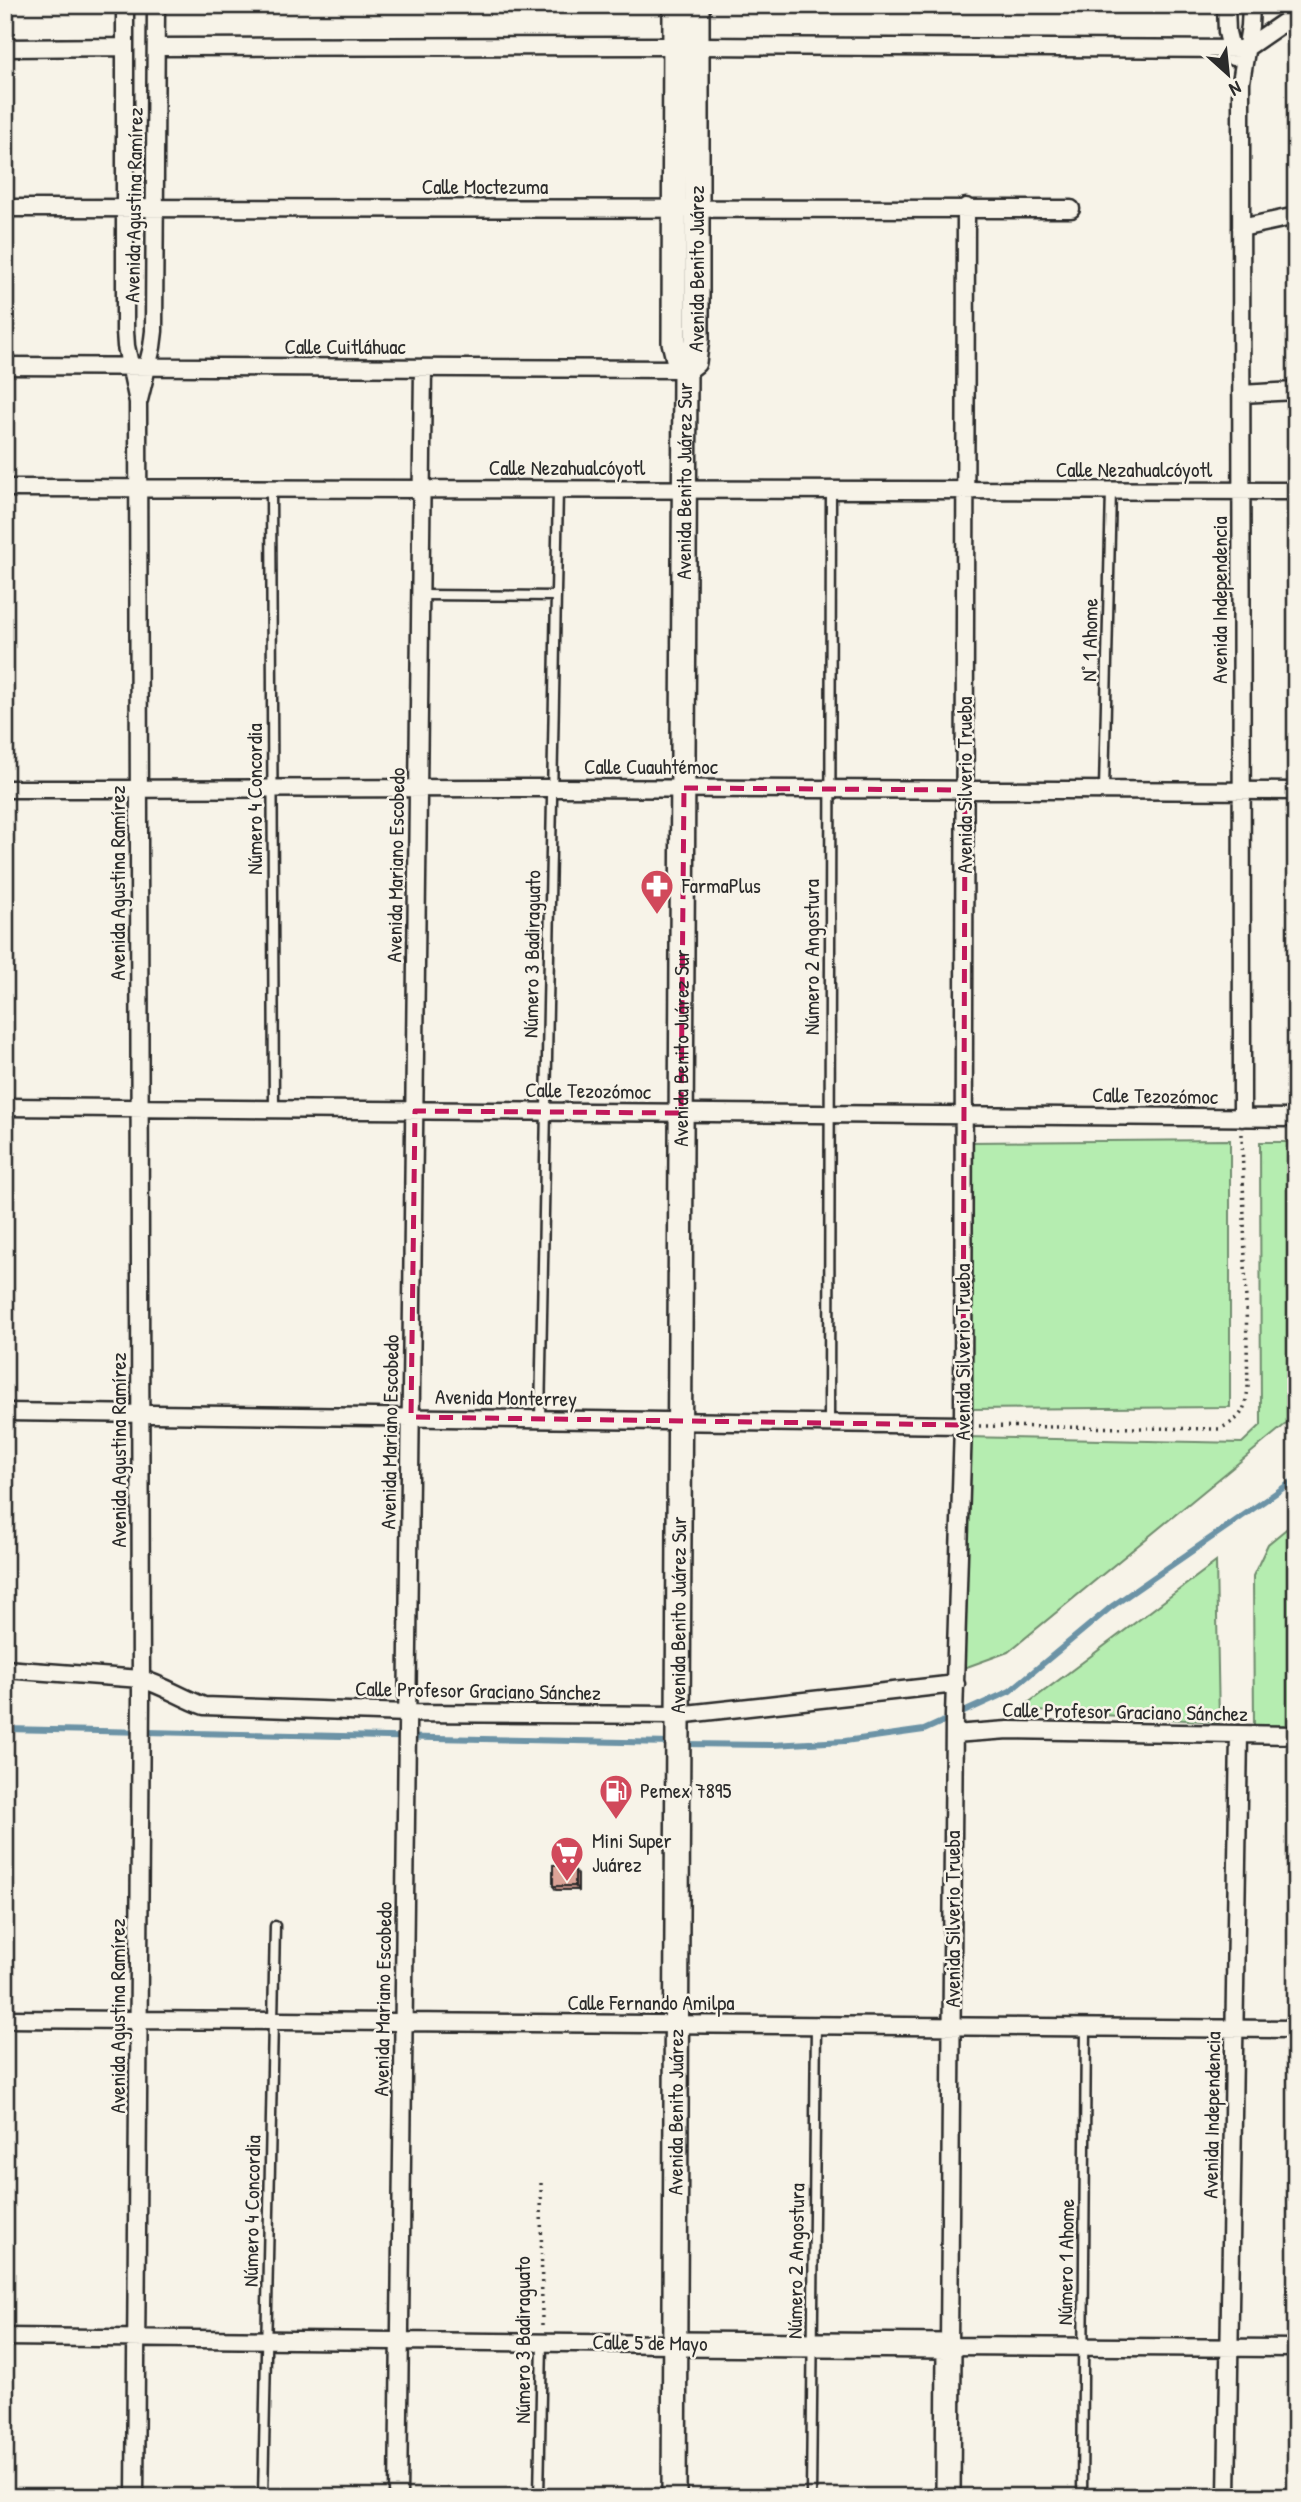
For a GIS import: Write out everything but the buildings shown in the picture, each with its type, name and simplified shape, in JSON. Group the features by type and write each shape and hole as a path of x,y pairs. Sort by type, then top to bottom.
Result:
{"street":[{"name":"Avenida Agustina Ramírez","path":"125,5 126,346 138,402 141,1696 135,2497"},
{"name":"Avenida Agustina Ramírez","path":"138,402 154,331 156,5"},
{"name":"Avenida Benito Juárez","path":"675,5 686,46 686,208 697,352 694,362 685,369"},
{"name":"Avenida Benito Juárez","path":"686,46 697,5"},
{"name":"Avenida Independencia","path":"1226,5 1238,49 1241,82 1242,1118"},
{"name":"Avenida Independencia","path":"1238,49 1250,26 1251,5"},
{"path":"156,47 1238,49 1296,14"},
{"path":"5,48 125,47"},
{"name":"Avenida Silverio Trueba","path":"947,2497 954,1734 963,1425 966,207"},
{"name":"Calle Moctezuma","path":"5,208 1071,209"},
{"path":"1241,228 1296,216"},
{"name":"Calle Cuitláhuac","path":"5,366 685,369"},
{"name":"Avenida Mariano Escobedo","path":"398,2497 423,368"},
{"name":"Avenida Benito Juárez Sur","path":"677,1721 685,369"},
{"path":"1241,394 1296,391"},
{"name":"Calle Nezahualcóyotl","path":"5,488 1296,491"},
{"name":"Calle Cuauhtémoc","path":"5,789 1296,791"},
{"name":"Calle Tezozómoc","path":"5,1107 1296,1118"},
{"name":"Avenida Monterrey","path":"5,1412 963,1425"},
{"name":"Calle Profesor Graciano Sánchez","path":"5,1669 141,1679 159,1684 204,1706 677,1721 956,1684"},
{"name":"Avenida Benito Juárez","path":"674,2497 677,1721"},
{"name":"Calle Profesor Graciano Sánchez","path":"954,1734 1008,1730 1296,1735"},
{"name":"Avenida Independencia","path":"1227,2497 1239,1734"},
{"name":"Calle Fernando Amilpa","path":"5,2019 1296,2029"},
{"name":"Calle 5 de Mayo","path":"5,2337 1296,2347"}],"lane":[{"name":"Número 4 Concordia","path":"271,489 274,1109"},
{"name":"Número 3 Badiraguato","path":"540,1419 558,489"},
{"name":"Número 2 Angostura","path":"829,1423 831,490"},
{"name":"N° 1 Ahome","path":"1104,790 1111,490"},
{"path":"421,595 556,596"},
{"name":"Número 4 Concordia","path":"263,2497 275,1926"},
{"name":"Número 2 Angostura","path":"811,2497 816,2025"},
{"name":"Número 1 Ahome","path":"1082,2497 1086,2027"},
{"name":"Número 3 Badiraguato","path":"540,2497 542,2343"}],"path":[{"path":"963,1425 1219,1429 1235,1422 1245,1406 1248,1388 1242,1118"},
{"name":"Número 3 Badiraguato","path":"541,2183 542,2343"}],"highlighted area":[{"path":"684,788 965,790 963,1425 411,1417 415,1111 681,1113"}],"green space":[{"path":"1230,1140 1230,1407 970,1409 970,1142"},
{"path":"1260,1142 1296,1142 1296,1419 1287,1423 1008,1652 953,1672 966,1437 1242,1443 1261,1425"},
{"path":"1296,1521 1296,1725 1254,1727 1253,1576 1268,1544"},
{"path":"1216,1562 1219,1722 1019,1710"}],"waterway":[{"path":"683,1744 773,1745 845,1741 924,1730 1010,1691 1111,1607 1296,1479"},
{"path":"5,1729 672,1743"}],"place":[{"name":"FarmaPlus","path":"657,916"},
{"name":"Pemex 7895","path":"616,1821"},
{"name":"Mini Super Juárez","path":"567,1883"}]}
